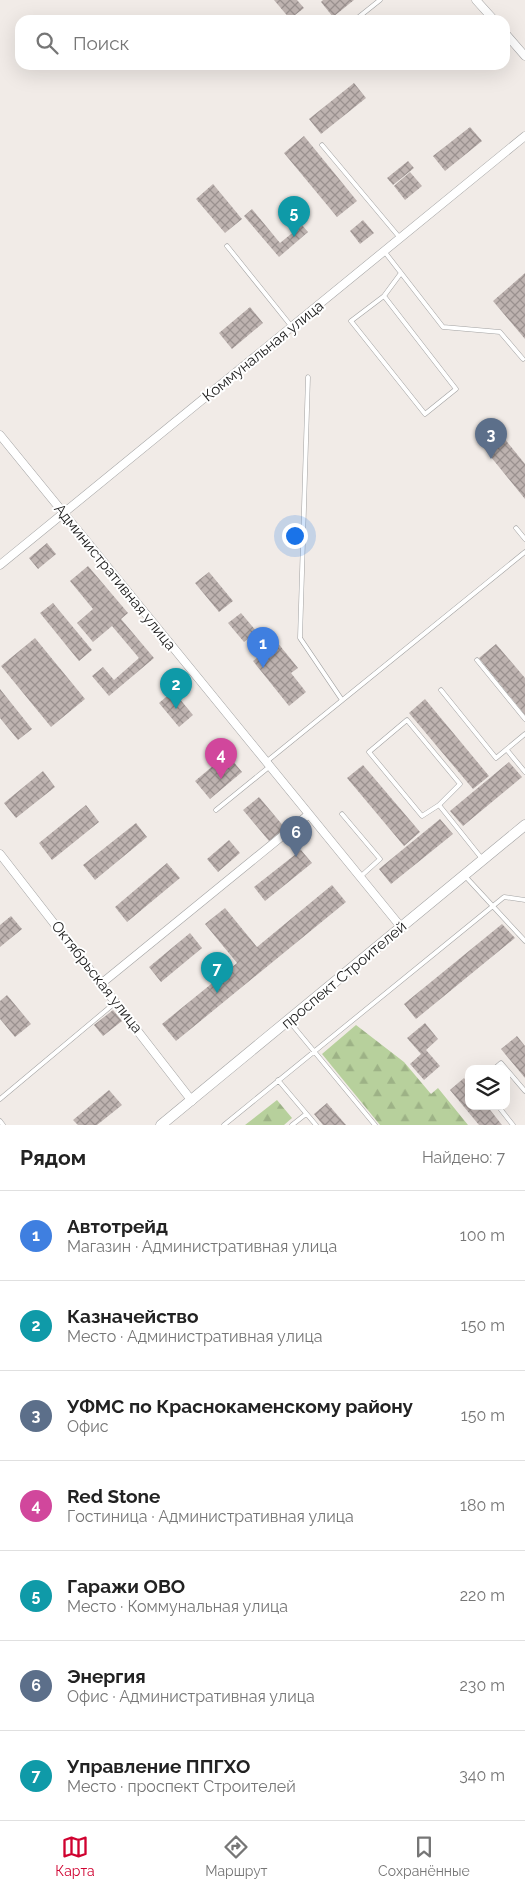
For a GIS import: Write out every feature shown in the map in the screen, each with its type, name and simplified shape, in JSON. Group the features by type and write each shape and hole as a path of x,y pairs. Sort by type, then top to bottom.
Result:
{"street":[{"path":"476,0 490,15"},
{"path":"510,39 525,56"},
{"name":"Коммунальная улица","path":"0,565 525,136"},
{"name":"Административная улица","path":"0,435 401,927"},
{"path":"102,983 308,815"},
{"name":"проспект Строителей","path":"162,1125 525,825"},
{"name":"Октябрьская улица","path":"0,854 192,1101"}],"lane":[{"path":"361,15 380,0"},
{"path":"322,145 400,238"},
{"path":"227,246 292,327"},
{"path":"384,251 443,327 500,332 523,359"},
{"path":"384,296 456,389 425,414 351,321 384,296 401,273"},
{"path":"308,377 300,638 342,700"},
{"path":"516,528 525,539"},
{"path":"216,810 342,700 525,552"},
{"path":"477,660 525,719"},
{"path":"441,690 496,758 525,734"},
{"path":"407,720 460,784 439,805 422,816 369,752 407,720"},
{"path":"507,750 525,772"},
{"path":"439,805 483,860"},
{"path":"342,814 380,860 360,877"},
{"path":"465,876 525,941"},
{"path":"224,1125 504,897 525,900"},
{"path":"0,1099 116,1002"},
{"path":"288,1021 376,1125"},
{"path":"510,1073 525,1091"},
{"path":"278,1080 316,1125"},
{"path":"501,1110 513,1125"},
{"path":"292,1125 306,1114"},
{"path":"0,1121 3,1125"}],"green space":[{"path":"356,1025 404,1062 431,1094 438,1088 468,1125 380,1125 322,1054"},
{"path":"277,1100 292,1118 284,1125 245,1125"}],"building":[{"path":"274,0 297,0 304,8 295,15 287,15"},
{"path":"323,0 354,0 335,15 331,15 321,2"},
{"path":"354,83 366,98 321,134 309,119"},
{"path":"470,127 482,141 445,171 433,156"},
{"path":"304,136 357,201 337,217 284,153"},
{"path":"408,161 414,168 393,185 387,178"},
{"path":"410,172 422,186 405,200 394,186"},
{"path":"213,184 242,219 225,233 196,199"},
{"path":"252,209 280,243 302,225 308,232 279,257 244,216"},
{"path":"363,220 374,233 360,244 350,231"},
{"path":"525,273 525,339 493,301"},
{"path":"250,307 263,323 232,349 219,333"},
{"path":"499,432 525,464 525,499 482,446"},
{"path":"47,543 56,554 38,569 29,558"},
{"path":"88,566 128,613 121,619 154,658 109,696 92,676 103,667 114,680 139,658 112,626 93,642 77,623 93,609 70,581"},
{"path":"209,572 233,601 219,612 195,583"},
{"path":"53,603 92,650 79,661 40,613"},
{"path":"241,613 257,632 244,642 228,623"},
{"path":"35,638 85,699 51,727 1,666"},
{"path":"277,642 298,668 291,673 306,692 289,706 253,661"},
{"path":"496,644 525,678 525,715 479,658"},
{"path":"0,689 32,729 18,740 0,718"},
{"path":"173,691 193,715 179,727 159,703"},
{"path":"425,699 489,776 473,789 409,713"},
{"path":"227,754 242,772 210,799 195,781"},
{"path":"509,762 522,777 463,826 450,811"},
{"path":"363,765 420,832 404,846 347,778"},
{"path":"43,771 55,787 16,818 4,803"},
{"path":"259,797 285,828 269,841 243,810"},
{"path":"86,805 99,822 52,860 39,843"},
{"path":"440,819 453,834 391,884 379,869"},
{"path":"136,823 147,837 95,880 83,865"},
{"path":"229,840 240,853 218,872 207,859"},
{"path":"301,850 312,863 265,901 254,887"},
{"path":"167,863 180,878 127,922 115,907"},
{"path":"332,885 346,902 176,1041 162,1024 237,963 205,924 225,908 257,947"},
{"path":"11,916 22,929 0,947 0,925"},
{"path":"502,924 515,938 416,1019 404,1004"},
{"path":"190,933 202,948 161,982 149,967"},
{"path":"7,995 31,1024 15,1037 0,1019 0,1001"},
{"path":"113,1010 122,1021 103,1036 94,1025"},
{"path":"425,1023 438,1039 426,1050 440,1066 424,1080 410,1064 421,1054 407,1038"},
{"path":"517,1036 525,1046 525,1078 501,1049"},
{"path":"464,1078 465,1079 465,1108 450,1090"},
{"path":"109,1090 122,1105 97,1125 78,1125 73,1120"},
{"path":"327,1103 346,1125 323,1125 314,1114"},
{"path":"467,1110 490,1110 502,1125 479,1125"}],"place":[{"name":"Гаражи ОВО","path":"294,237"},
{"name":"УФМС по Краснокаменскому району","path":"491,459"},
{"name":"Автотрейд","path":"263,668"},
{"name":"Казначейство","path":"176,709"},
{"name":"Red Stone","path":"221,779"},
{"name":"Энергия","path":"296,857"},
{"name":"Управление ППГХО","path":"217,993"}]}
